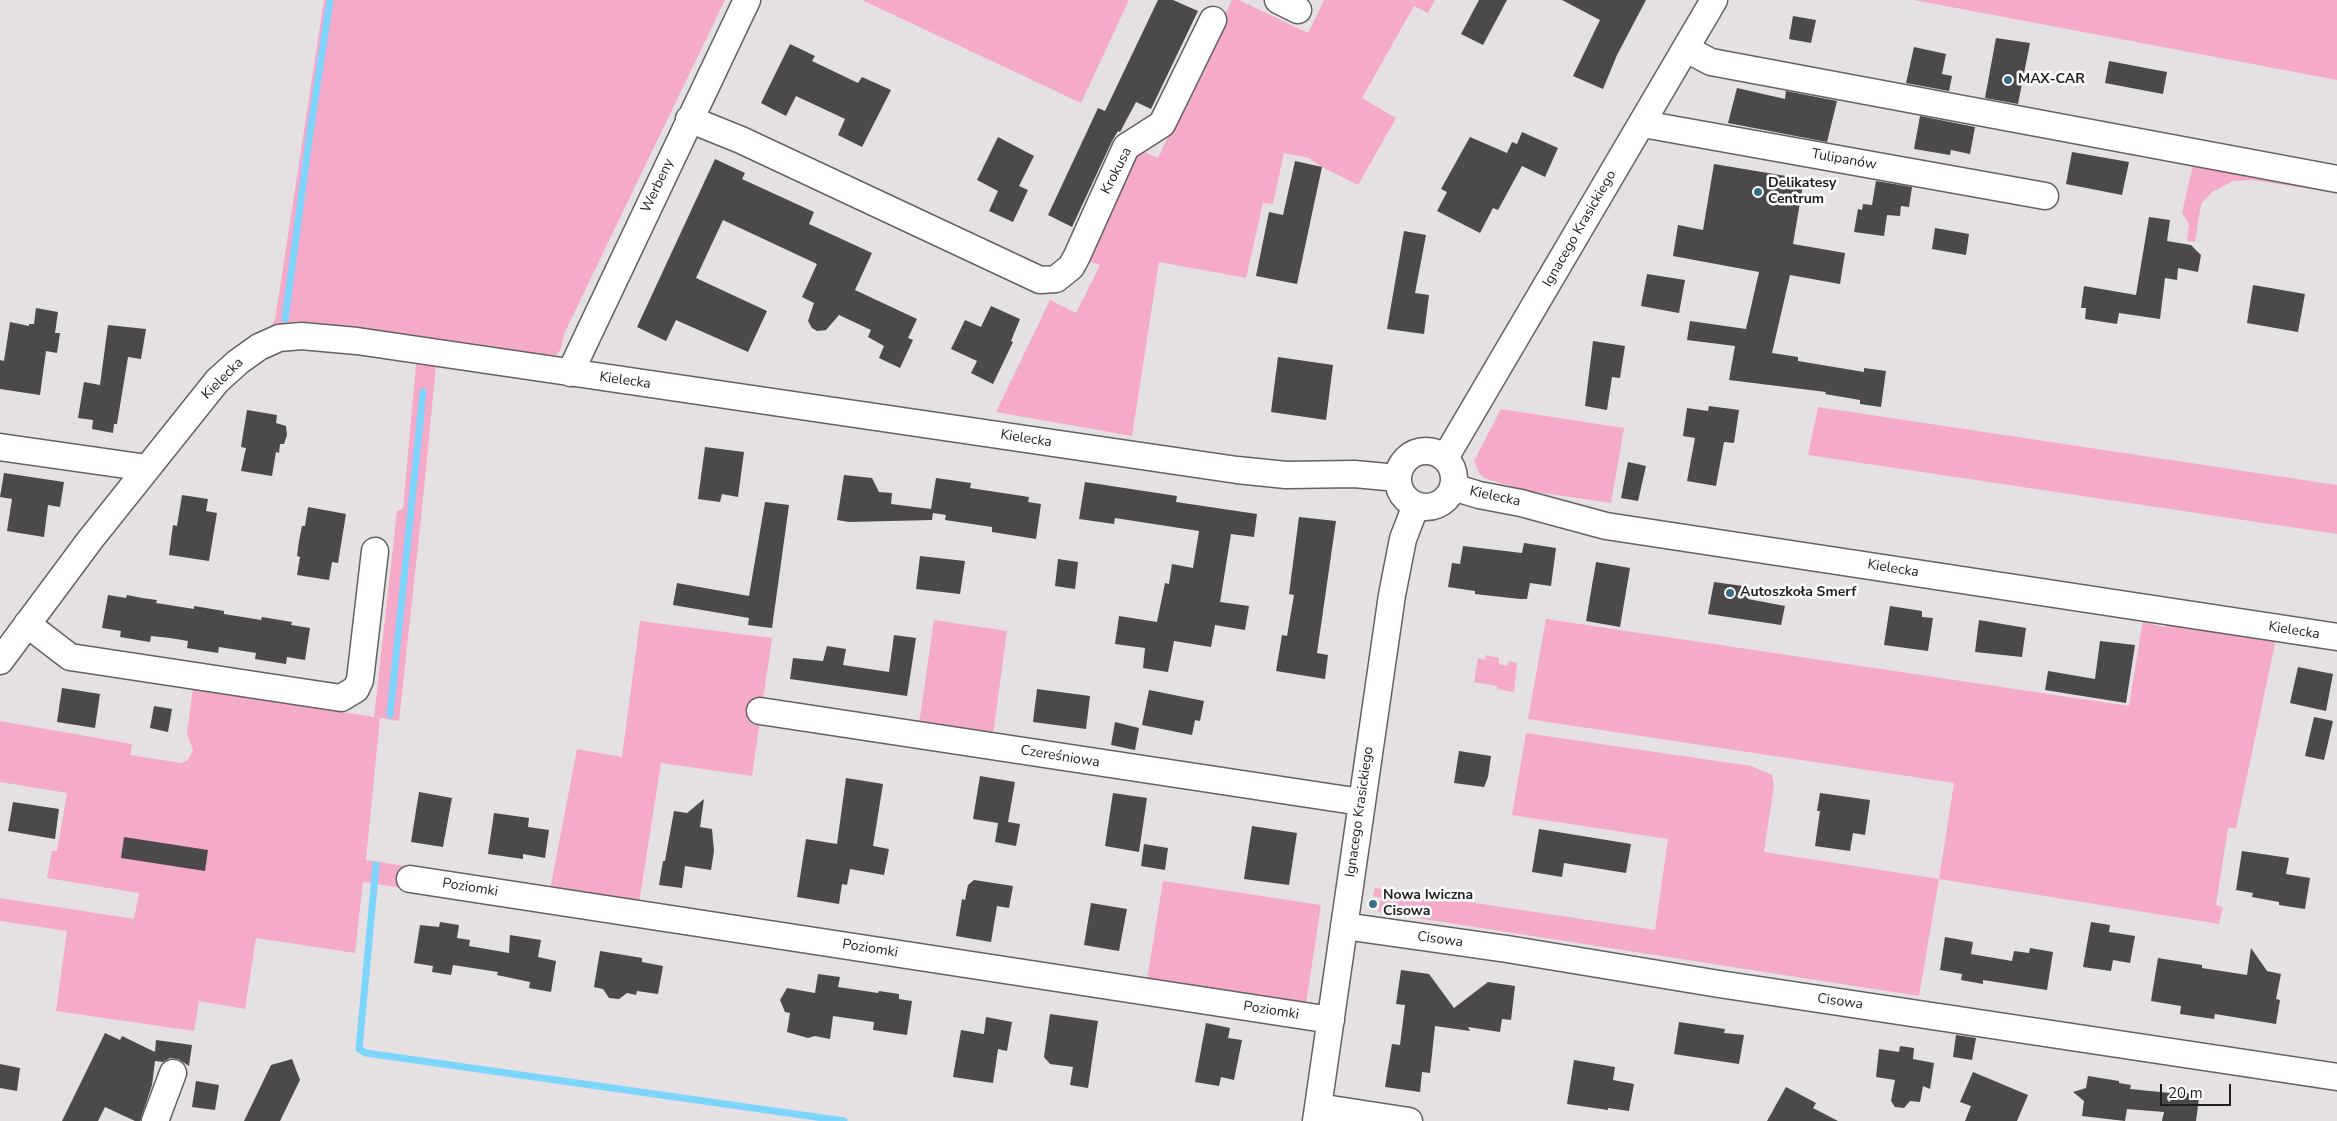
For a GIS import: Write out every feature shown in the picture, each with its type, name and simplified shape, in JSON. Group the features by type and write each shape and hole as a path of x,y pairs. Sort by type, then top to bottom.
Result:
{"street":[{"name":"Werbeny","path":"570,373 747,0"},
{"name":"Ignacego Krasickiego","path":"1444,458 1643,124 1714,0"},
{"name":"Krokusa","path":"689,119 741,140 1040,280 1056,279 1071,267 1077,256 1126,147 1162,124 1213,20"},
{"path":"1686,49 1711,62 2337,179"},
{"name":"Tulipanów","path":"1643,124 2045,196"},
{"name":"Kielecka","path":"0,660 147,468 217,381 238,362 259,347 279,338 301,336 358,341 1237,470 1286,474 1354,474 1398,478"},
{"path":"0,447 147,468"},
{"path":"1422,451 1432,451 1444,458 1452,469 1453,487 1442,502 1433,506 1416,505 1405,498 1400,490 1398,478 1399,470 1404,461 1412,454 1422,451"},
{"name":"Kielecka","path":"1453,487 1606,526 2337,637"},
{"name":"Ignacego Krasickiego","path":"1317,1114 1361,802 1396,573 1407,525 1416,505"},
{"path":"27,624 70,657 341,698 356,689 360,680 375,551"},
{"name":"Czereśniowa","path":"760,711 1361,802"},
{"name":"Poziomki","path":"410,879 1331,1020"},
{"name":"Cisowa","path":"1344,926 1507,949 1719,984 2337,1078"},
{"path":"155,1121 173,1073"},
{"path":"1317,1114 1409,1121"}],"shaded area":[{"path":"324,0 725,0 564,334 561,349 555,356 447,344 299,321 270,327 275,320"},
{"path":"862,0 1129,0 1081,103"},
{"path":"1232,0 1239,0 1308,33 1324,0 1435,0 1428,13 1414,6 1362,98 1396,118 1358,185 1322,167 1309,158 1284,153 1273,204 1263,203 1246,278 1159,262 1132,436 996,412 1050,300 1076,313 1100,265 1086,260 1138,149 1158,158"},
{"path":"1914,0 2337,0 2337,80"},
{"path":"2194,160 2337,187 2337,193 2252,180 2233,181 2212,192 2201,204 2195,242 2187,241 2189,224 2182,213"},
{"path":"416,364 436,366 422,509 399,721 380,718 366,860 406,866 403,888 363,882 355,953 256,938 245,1009 199,1001 194,1031 56,1011 67,931 0,921 0,898 134,919 139,893 47,878 52,851 57,851 67,793 0,782 0,721 132,744 130,755 181,763 188,760 193,750 187,733 193,688 374,717 397,511 403,509"},
{"path":"1818,407 2337,485 2337,534 1808,455"},
{"path":"1501,409 1624,428 1611,503 1523,490 1484,478 1479,473 1474,461"},
{"path":"1546,619 2129,706 2143,619 2154,625 2165,627 2171,624 2276,639 2236,828 2228,828 2216,905 2223,907 2219,924 1939,879 1954,783 1528,719"},
{"path":"934,620 1007,631 993,735 919,724"},
{"path":"640,621 772,638 752,776 661,763 639,903 550,890 577,749 622,757"},
{"path":"1486,655 1499,658 1499,664 1508,666 1509,661 1517,663 1514,692 1497,689 1497,686 1474,682 1478,658 1485,660"},
{"path":"1526,733 1751,766 1772,775 1774,785 1764,852 1939,879 1919,996 1378,912 1381,898 1373,896 1375,888 1655,930 1668,839 1512,815"},
{"path":"1163,881 1321,905 1306,1004 1147,980"}],"building":[{"path":"1158,0 1173,0 1198,11 1151,109 1136,102 1120,132 1118,131 1112,141 1072,227 1048,215 1098,108 1105,111"},
{"path":"1479,0 1507,0 1483,45 1461,34"},
{"path":"1562,0 1646,0 1617,55 1603,89 1573,76 1600,20"},
{"path":"1793,16 1816,20 1811,43 1789,39"},
{"path":"1996,38 2030,43 2018,104 1985,98"},
{"path":"790,44 815,56 812,61 858,83 862,77 891,90 862,147 838,135 845,119 796,96 786,116 761,103"},
{"path":"1914,47 1946,54 1942,74 1952,76 1949,91 1906,83"},
{"path":"2109,61 2167,72 2163,94 2105,83"},
{"path":"1737,88 1785,99 1786,91 1837,101 1827,142 1728,123"},
{"path":"1920,116 1975,127 1970,154 1951,150 1950,155 1914,149"},
{"path":"1522,132 1558,148 1545,177 1522,166 1498,210 1493,208 1480,233 1437,211 1447,192 1441,189 1470,137 1507,153 1512,142 1517,144"},
{"path":"998,137 1034,156 1019,186 1028,190 1013,222 989,211 998,191 977,180"},
{"path":"2072,152 2129,162 2122,195 2066,184"},
{"path":"715,159 745,173 742,179 814,212 809,224 872,253 855,290 917,319 908,338 913,340 900,368 879,358 884,346 868,337 871,330 839,315 826,330 817,331 812,328 808,321 814,303 802,297 817,264 723,220 696,278 767,311 748,352 676,320 666,341 637,327"},
{"path":"1295,161 1322,167 1297,284 1256,276 1269,212 1283,215"},
{"path":"1714,164 1804,179 1793,244 1845,253 1840,284 1790,275 1772,353 1798,357 1798,361 1864,372 1864,368 1886,371 1881,407 1860,404 1860,400 1825,394 1826,392 1729,380 1735,346 1687,340 1690,321 1746,329 1759,272 1673,256 1678,225 1703,230"},
{"path":"1876,181 1912,187 1909,207 1901,206 1900,216 1887,215 1884,236 1854,232 1858,209 1862,210 1863,204 1872,205"},
{"path":"2149,217 2170,220 2167,241 2191,245 2201,255 2198,272 2178,268 2177,280 2165,278 2160,319 2119,313 2117,324 2085,319 2086,308 2081,308 2084,286 2136,295"},
{"path":"1935,228 1969,234 1966,255 1932,249"},
{"path":"1404,231 1426,235 1415,293 1429,295 1424,334 1387,329"},
{"path":"1647,274 1685,280 1679,313 1641,306"},
{"path":"2253,285 2305,294 2298,332 2247,323"},
{"path":"991,306 1020,319 1011,341 1013,342 993,384 971,373 977,361 951,349 965,320 981,327"},
{"path":"36,308 58,312 55,333 60,333 57,353 46,351 40,395 0,389 0,360 4,361 10,322 29,326 29,324 34,324"},
{"path":"108,325 146,329 141,359 128,357 117,424 114,424 113,433 92,429 93,420 78,418 84,382 100,385"},
{"path":"1593,341 1625,346 1620,378 1612,377 1607,410 1585,406"},
{"path":"1278,357 1333,365 1326,420 1271,412"},
{"path":"1709,406 1739,410 1734,443 1724,442 1716,486 1687,481 1695,438 1683,436 1687,408 1708,411"},
{"path":"247,410 277,415 276,423 286,426 287,435 284,444 280,444 279,453 276,452 272,476 241,471 246,448 241,447"},
{"path":"705,447 744,452 738,497 722,494 720,502 698,499"},
{"path":"1628,462 1646,466 1638,501 1621,498"},
{"path":"4,473 64,482 60,507 48,505 44,537 7,531 12,499 0,497"},
{"path":"844,475 872,478 879,492 892,493 891,504 931,509 936,478 971,483 970,488 1029,497 1028,502 1041,504 1036,539 992,532 992,527 945,520 946,515 933,513 932,520 849,522 837,520"},
{"path":"1085,482 1177,496 1176,502 1257,514 1254,537 1231,534 1220,602 1249,606 1245,630 1215,625 1211,647 1174,641 1168,672 1143,668 1145,648 1115,644 1119,616 1157,622 1165,583 1169,584 1172,564 1193,568 1199,531 1115,518 1114,524 1079,519"},
{"path":"182,495 208,499 206,511 217,513 209,561 169,555 173,525 177,526"},
{"path":"765,502 789,505 772,628 748,625 749,618 673,605 677,583 749,596"},
{"path":"308,507 346,514 338,563 332,562 329,580 297,575 300,557 297,556 299,541 302,526 305,526"},
{"path":"1299,517 1336,521 1317,653 1328,655 1325,679 1276,671 1282,635 1287,636 1294,595 1289,594"},
{"path":"1524,543 1556,548 1551,586 1530,583 1527,599 1475,594 1475,591 1448,587 1452,563 1460,564 1463,546 1522,553"},
{"path":"920,556 965,561 960,594 916,589"},
{"path":"1058,559 1078,562 1075,589 1055,586"},
{"path":"1596,562 1630,568 1620,627 1586,621"},
{"name":"Autoszkoła Smerf","path":"1714,582 1750,587 1748,599 1785,606 1781,625 1708,614"},
{"path":"108,595 126,598 127,595 157,600 156,603 194,609 194,606 224,611 224,614 261,620 262,617 292,622 291,625 310,628 305,660 287,657 286,664 255,659 256,653 238,650 219,647 218,653 187,648 188,641 170,638 151,636 150,642 120,637 121,631 102,628"},
{"path":"1890,606 1922,611 1922,617 1933,618 1928,651 1884,645"},
{"path":"1979,620 2026,628 2022,657 1975,652"},
{"path":"894,635 916,638 907,696 790,679 793,658 823,661 827,646 846,649 843,665 889,672"},
{"path":"2100,641 2135,645 2126,703 2045,690 2048,671 2095,679"},
{"path":"2298,667 2333,674 2326,711 2290,703"},
{"path":"62,688 100,694 95,728 57,722"},
{"path":"1037,689 1090,696 1086,729 1033,722"},
{"path":"1149,690 1204,701 1200,721 1195,720 1192,735 1142,725"},
{"path":"154,706 172,709 168,732 150,728"},
{"path":"2314,717 2333,721 2324,760 2305,756"},
{"path":"1115,722 1139,728 1135,750 1111,745"},
{"path":"1459,751 1491,756 1488,777 1484,787 1454,783"},
{"path":"980,776 1015,782 1008,822 1020,824 1016,846 995,842 998,823 973,819"},
{"path":"846,778 883,784 873,846 889,849 884,875 850,869 847,885 842,884 839,904 797,897 806,839 837,844"},
{"path":"419,792 452,798 443,847 411,842"},
{"path":"1113,793 1147,798 1139,852 1105,846"},
{"path":"1820,793 1870,800 1865,835 1853,833 1850,851 1815,846 1820,811 1817,811"},
{"path":"704,799 700,827 712,829 714,851 711,870 685,866 682,888 659,885 674,811 687,813"},
{"path":"13,802 59,809 55,839 8,831"},
{"path":"494,813 529,818 528,827 549,830 545,858 523,854 523,859 488,854"},
{"path":"1252,826 1297,833 1289,885 1244,879"},
{"path":"1539,829 1631,844 1626,873 1564,863 1562,877 1532,872"},
{"path":"124,837 208,850 205,871 121,858"},
{"path":"1144,844 1168,848 1165,870 1141,866"},
{"path":"2242,851 2289,858 2286,874 2310,878 2305,909 2279,905 2279,902 2252,897 2253,893 2236,890"},
{"path":"974,880 1013,886 1009,908 997,906 991,942 956,936 962,899 965,900 968,885"},
{"path":"1091,903 1127,909 1119,951 1084,945"},
{"path":"440,922 459,925 457,938 470,940 469,946 509,953 510,935 541,940 538,957 556,961 551,992 529,988 530,982 497,975 498,972 453,965 451,975 432,972 433,966 414,963 420,925 439,927"},
{"path":"2091,922 2110,925 2109,932 2135,936 2130,963 2113,960 2111,971 2083,967"},
{"path":"1945,937 1973,942 1971,954 2012,961 2014,951 2029,953 2030,948 2053,952 2047,990 1983,980 1983,984 1961,980 1962,974 1940,970"},
{"path":"2251,948 2267,971 2281,974 2276,999 2280,1000 2276,1024 2215,1014 2214,1019 2180,1014 2181,1006 2151,1001 2158,958 2202,965 2202,968 2247,975"},
{"path":"600,951 642,958 642,962 663,966 658,994 637,991 636,995 627,993 619,999 609,998 603,989 594,987"},
{"path":"1401,970 1429,974 1454,1008 1488,982 1515,986 1511,1020 1502,1019 1500,1032 1468,1027 1470,1031 1435,1026 1430,1073 1422,1072 1420,1092 1385,1087 1392,1044 1400,1045 1405,1005 1396,1004"},
{"path":"818,974 840,977 838,987 899,994 899,999 912,1001 907,1035 873,1030 874,1022 833,1016 830,1039 815,1036 808,1038 787,1032 790,1013 785,1012 780,1000 787,988 815,993"},
{"path":"1050,1014 1098,1021 1088,1088 1070,1085 1073,1067 1050,1064 1044,1057"},
{"path":"986,1017 1012,1022 1007,1051 998,1049 993,1083 953,1077 961,1030 984,1034"},
{"path":"1679,1022 1725,1029 1724,1033 1744,1035 1739,1064 1674,1054"},
{"path":"1206,1023 1230,1028 1228,1038 1242,1040 1234,1080 1221,1077 1219,1086 1195,1082"},
{"path":"105,1033 120,1040 122,1036 155,1052 156,1040 192,1045 189,1066 178,1059 170,1058 163,1062 155,1061 152,1085 140,1121 135,1121 105,1107 98,1121 62,1121"},
{"path":"1956,1035 1976,1038 1972,1060 1953,1057"},
{"path":"1900,1046 1914,1048 1913,1059 1934,1063 1930,1089 1923,1086 1920,1102 1910,1101 1904,1108 1895,1107 1891,1101 1895,1080 1876,1077 1879,1049 1899,1052"},
{"path":"292,1059 300,1080 280,1121 244,1121 271,1065"},
{"path":"1574,1060 1615,1067 1613,1080 1634,1084 1629,1111 1567,1104"},
{"path":"0,1064 20,1068 17,1091 0,1088"},
{"path":"1973,1072 2028,1095 2017,1121 1965,1121 1971,1106 1960,1102"},
{"path":"2088,1076 2119,1081 2119,1083 2131,1085 2130,1089 2188,1093 2191,1097 2199,1098 2196,1121 2162,1121 2164,1112 2127,1109 2125,1121 2082,1116 2084,1101 2073,1092 2086,1088"},
{"path":"196,1081 219,1085 215,1110 192,1107"},
{"path":"1786,1087 1816,1103 1813,1108 1838,1121 1767,1121"}],"waterway":[{"path":"285,319 330,0"},
{"path":"390,715 423,392"},
{"path":"376,865 359,1049 366,1053 844,1121"}],"place":[{"name":"MAX-CAR","path":"2008,80"},
{"name":"Delikatesy Centrum","path":"1758,192"},
{"name":"Autoszkoła Smerf","path":"1730,593"},
{"name":"Nowa Iwiczna Cisowa","path":"1373,904"}]}
